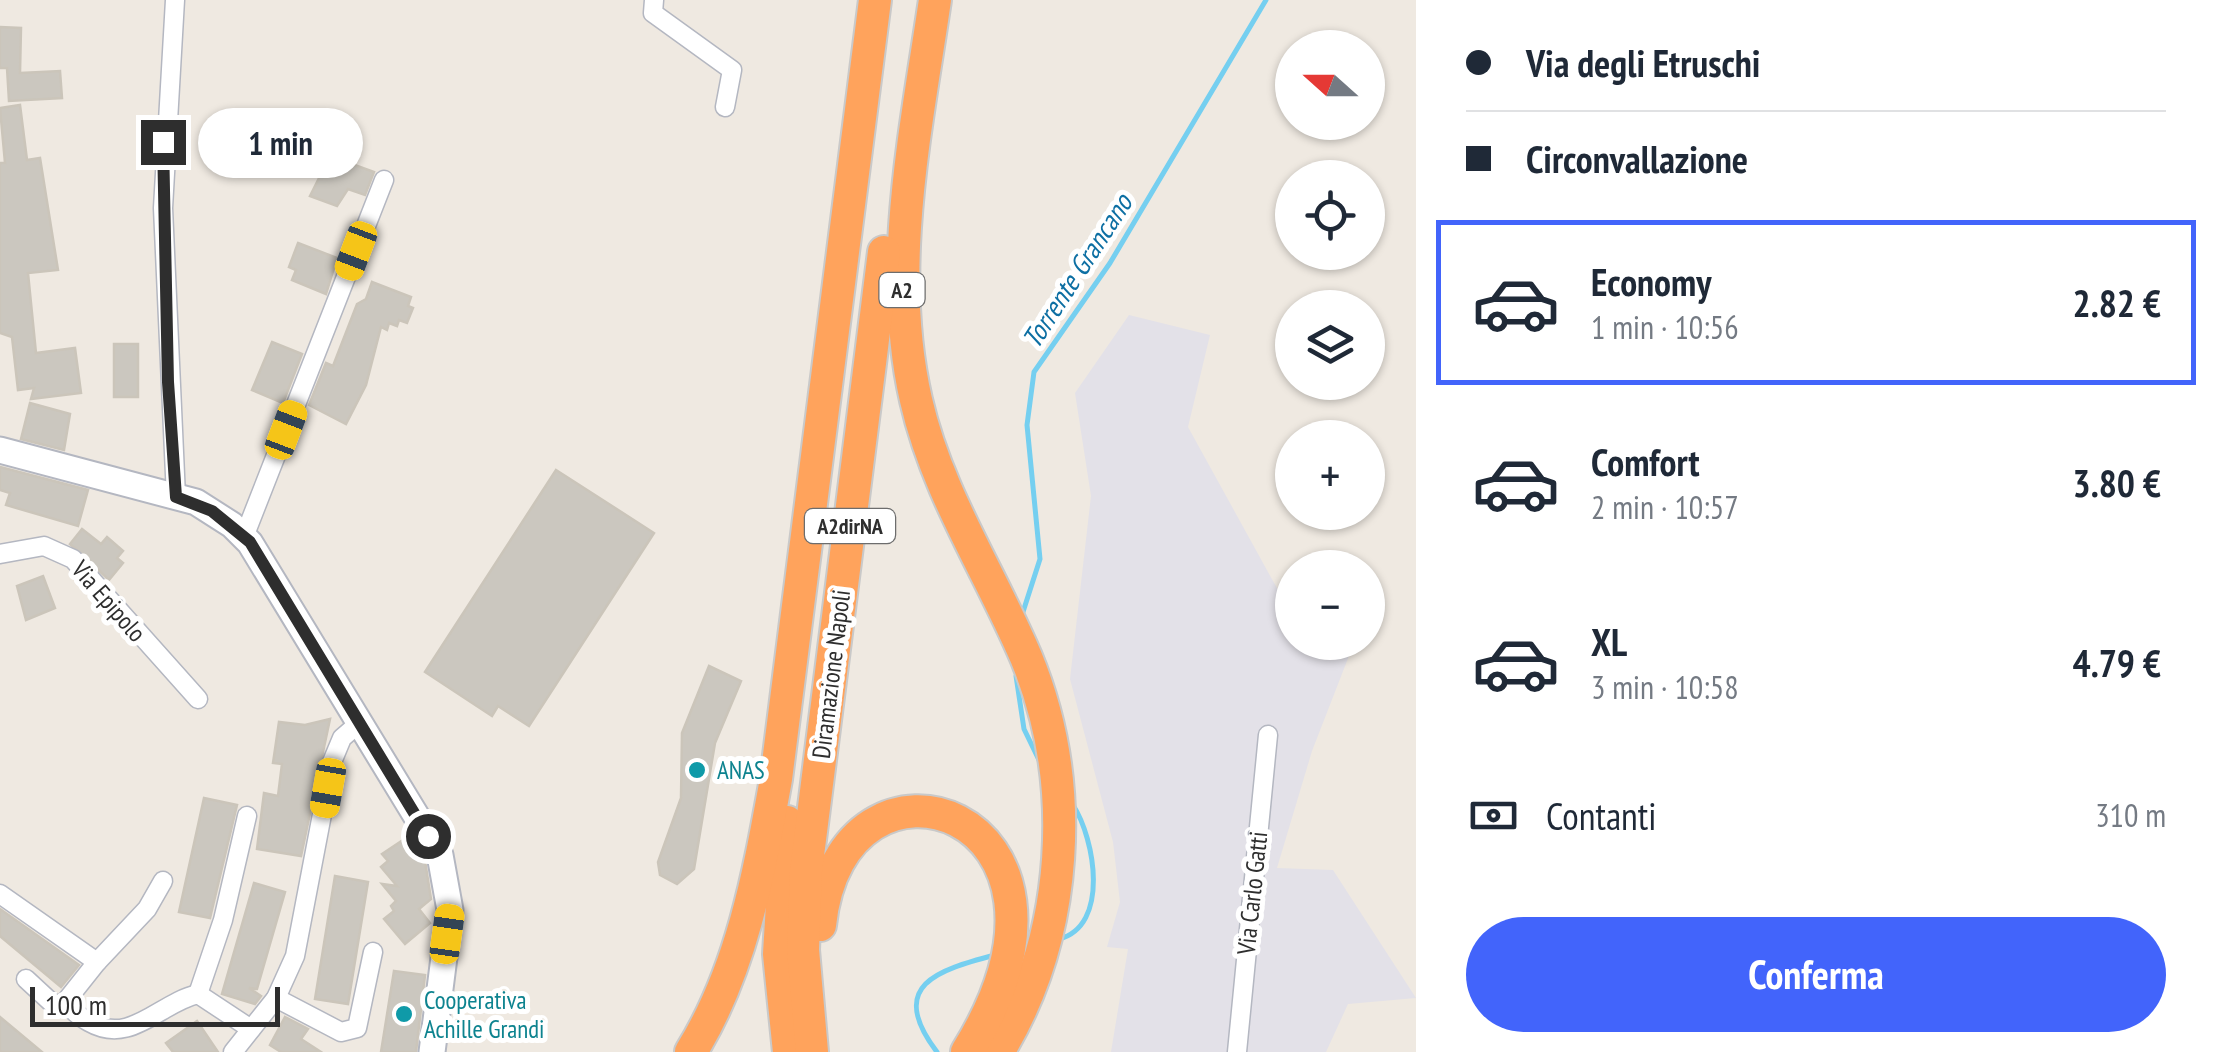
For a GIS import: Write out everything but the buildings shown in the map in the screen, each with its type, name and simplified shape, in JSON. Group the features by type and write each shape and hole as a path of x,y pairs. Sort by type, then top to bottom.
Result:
{"highway":[{"path":"691,1052 732,969 759,870 776,779 875,0"},
{"name":"Diramazione Napoli","path":"789,1052 780,954 782,870 888,0"},
{"name":"Diramazione Napoli","path":"814,1052 803,950 806,871 916,0"},
{"name":"A2","path":"935,0 904,254 903,316 915,398 930,452 1037,689 1054,761 1060,824 1047,936 1022,1008 998,1052"},
{"path":"814,1052 822,901 833,869 852,840 876,822 902,812 946,816 979,835 994,850 1009,885 1014,919 1007,967 993,1008 967,1052"}],"main road":[{"path":"0,450 176,497 212,511 247,540 440,855 450,910 432,1052"}],"street":[{"path":"175,0 162,208 176,497"},
{"path":"654,0 652,13 732,70 725,107"},
{"path":"247,540 384,180"},
{"path":"247,540 358,276"},
{"name":"Via Epipolo","path":"0,554 44,546 73,558 198,699"},
{"path":"233,1052 276,998 296,956 332,762 342,738 357,725"},
{"name":"Via Carlo Gatti","path":"1237,1052 1268,735"},
{"path":"26,980 53,1004 66,1004 97,1026 120,1030 198,994 228,902 246,816"},
{"path":"66,1004 147,909 162,881"},
{"path":"0,894 98,962"},
{"path":"276,998 340,1032 357,1028 373,952"},
{"path":"198,994 251,1029"}],"shaded area":[{"path":"1129,315 1210,335 1188,427 1275,585 1275,660 1347,660 1312,751 1277,868 1333,870 1416,998 1348,1004 1326,1052 1111,1052 1128,949 1107,947 1120,902 1113,842 1070,679 1091,496 1075,393"}],"waterway":[{"name":"Torrente Grancano","path":"1022,615 1040,559 1027,425 1034,372 1110,263 1266,0"},
{"name":"Torrente Grancano","path":"1016,676 1024,729 1039,760"},
{"name":"Torrente Grancano","path":"1059,939 1075,931 1092,900 1092,859 1073,805"},
{"name":"Torrente Grancano","path":"937,1052 917,1011 918,996 925,984 955,967 995,955"}],"place":[{"name":"ANAS","path":"697,770"},
{"name":"Cooperativa Achille Grandi","path":"404,1014"}],"route":[{"path":"163,142 168,382 176,497 212,511 250,542 357,725 428,836"}]}
